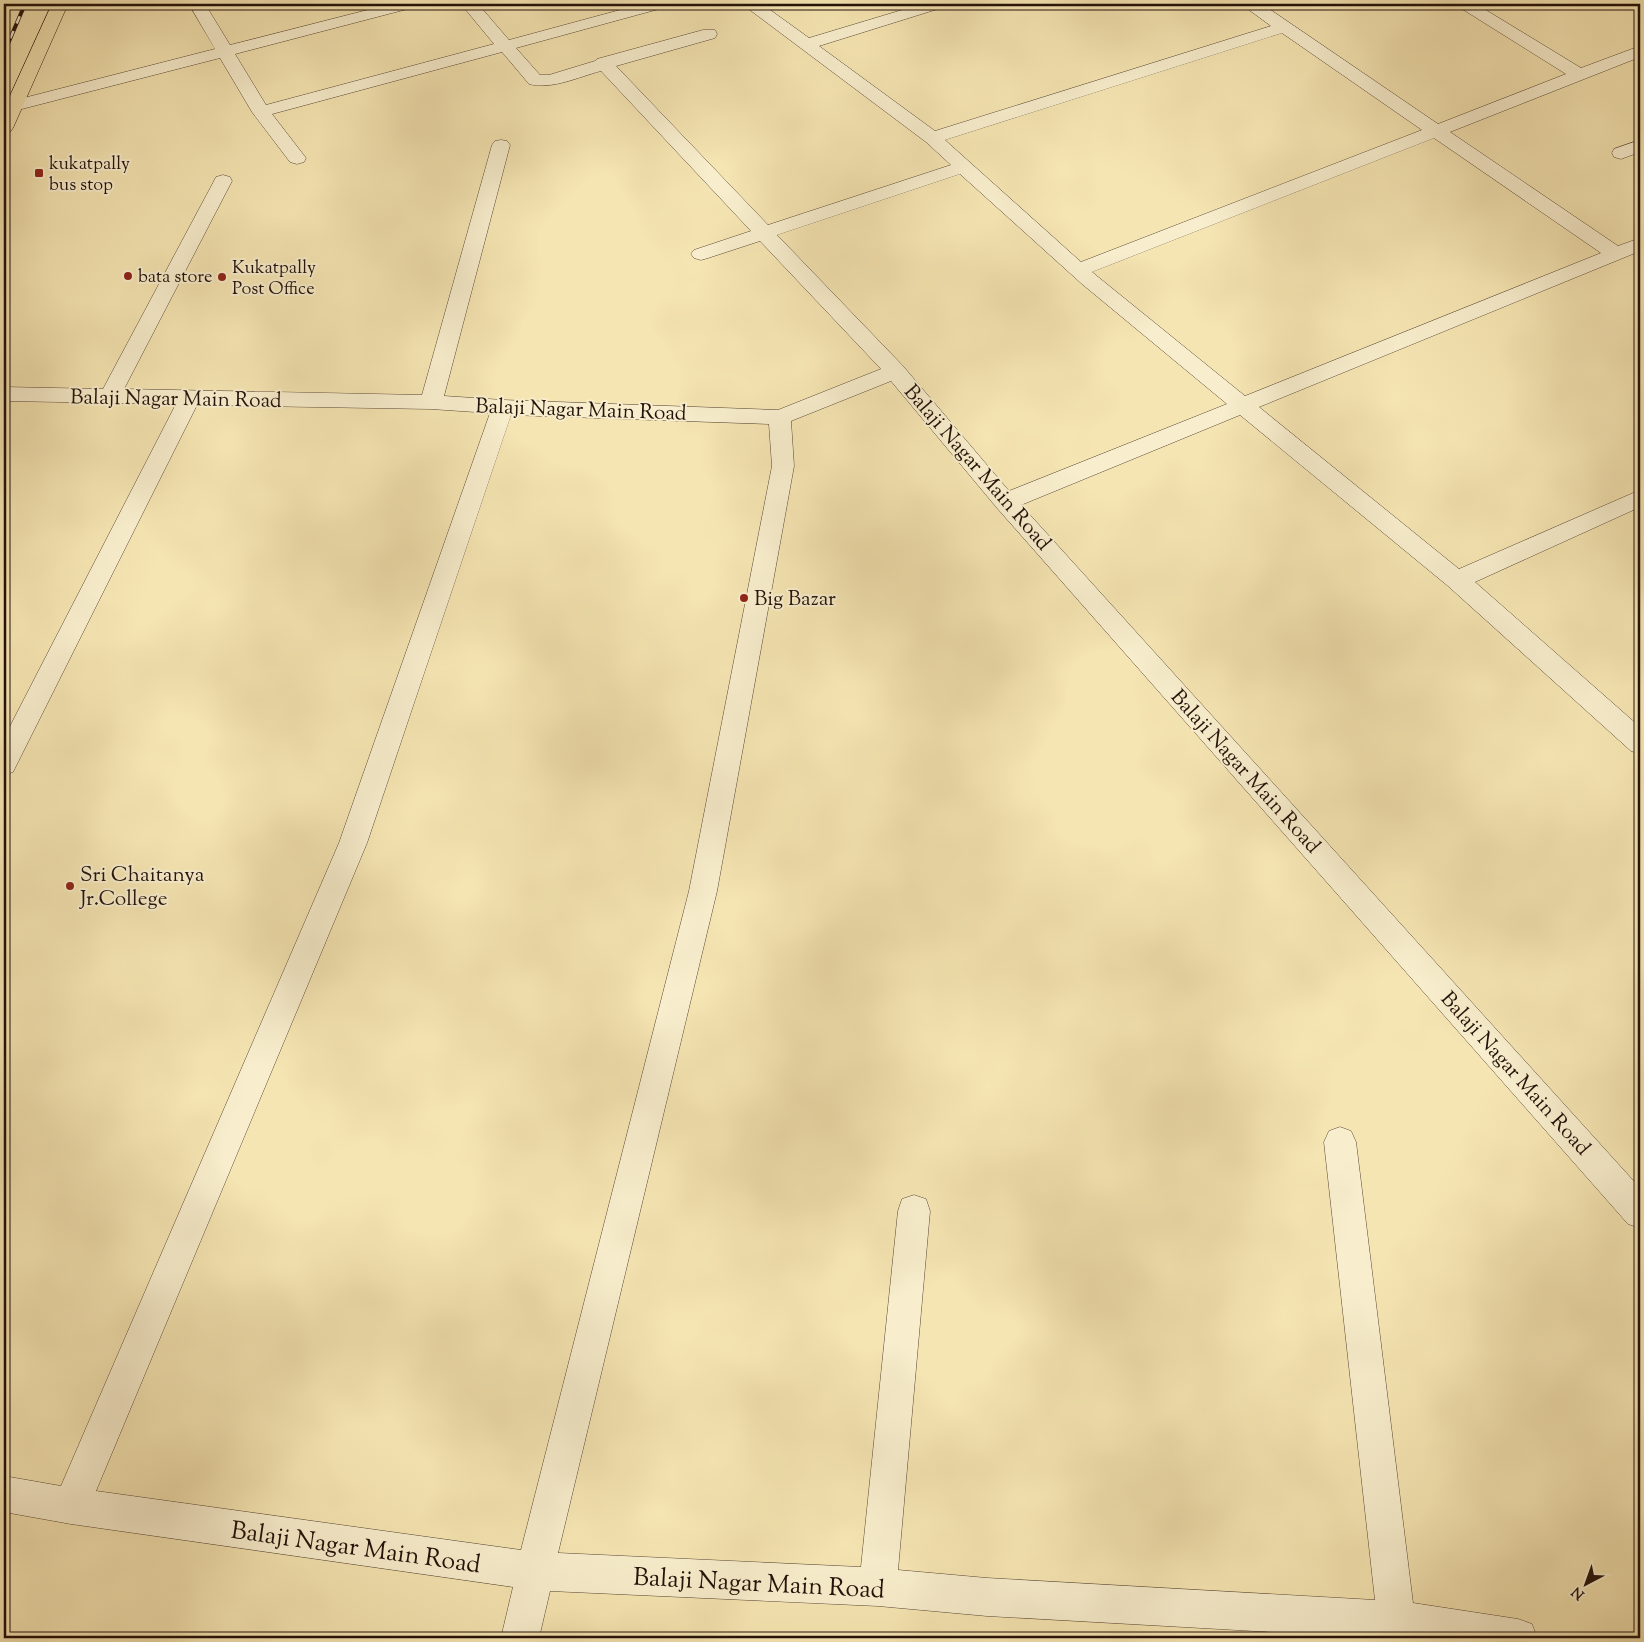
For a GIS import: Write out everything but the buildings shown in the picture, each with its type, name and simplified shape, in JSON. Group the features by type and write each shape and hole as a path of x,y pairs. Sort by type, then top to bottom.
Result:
{"highway":[{"path":"4,128 60,4"}],"street":[{"path":"197,4 260,112 297,158"},
{"path":"14,106 409,4"},
{"path":"469,4 534,80 550,80 709,34"},
{"path":"260,112 660,4"},
{"path":"752,4 932,138 1079,270 1458,580 1640,742"},
{"path":"806,44 938,4"},
{"path":"1251,4 1616,254"},
{"path":"1465,4 1578,74"},
{"path":"932,138 1284,27"},
{"path":"1079,270 1439,131 1578,74 1635,58"},
{"path":"603,64 896,371"},
{"path":"431,402 501,145"},
{"path":"1621,153 1640,146"},
{"path":"701,254 766,234 965,166"},
{"path":"109,397 223,181"},
{"path":"1005,502 1246,406 1640,244"},
{"name":"Balaji Nagar Main Road","path":"4,394 431,402 503,407 780,417 896,371 1005,502 1640,1212"},
{"path":"4,764 190,398"},
{"path":"71,1506 353,843 503,407"},
{"path":"520,1638 534,1571 703,891 783,466 780,417"},
{"path":"1458,580 1640,498"},
{"path":"1340,1142 1396,1620"},
{"path":"878,1587 914,1211"},
{"name":"Balaji Nagar Main Road","path":"4,1494 71,1506 534,1571 878,1587 987,1597 1396,1620 1518,1638"}],"railway":[{"path":"4,10 6,4"},
{"path":"4,53 25,4"}],"place":[{"name":"kukatpally bus stop","path":"39,173"},
{"name":"bata store","path":"128,276"},
{"name":"Kukatpally Post Office","path":"222,277"},
{"name":"Big Bazar","path":"744,598"},
{"name":"Sri Chaitanya Jr.College","path":"70,886"}]}
